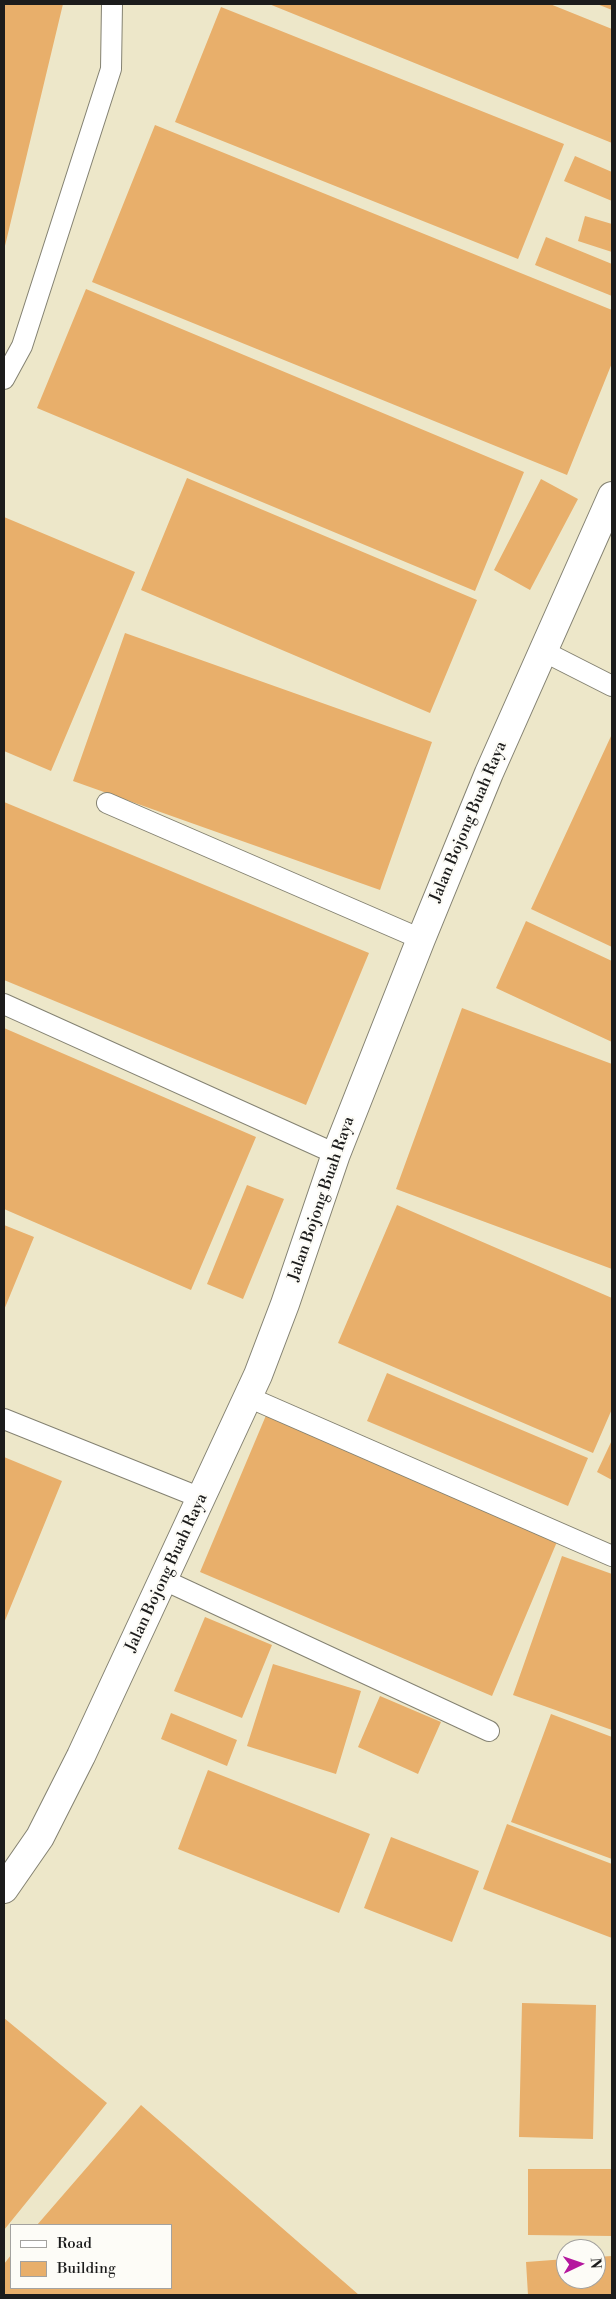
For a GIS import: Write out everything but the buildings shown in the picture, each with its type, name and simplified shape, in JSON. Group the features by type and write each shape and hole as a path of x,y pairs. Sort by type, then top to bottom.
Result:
{"street":[{"name":"Jalan Bojong Buah Raya","path":"4,1888 40,1837 81,1756 248,1397 285,1304 336,1154 420,939 489,773 612,496"}],"lane":[{"path":"4,379 22,346 111,69 112,4"},
{"path":"543,651 612,686"},
{"path":"107,803 420,939"},
{"path":"4,1004 336,1154"},
{"path":"248,1397 612,1556"},
{"path":"4,1419 201,1498"},
{"path":"164,1580 489,1731"}]}
